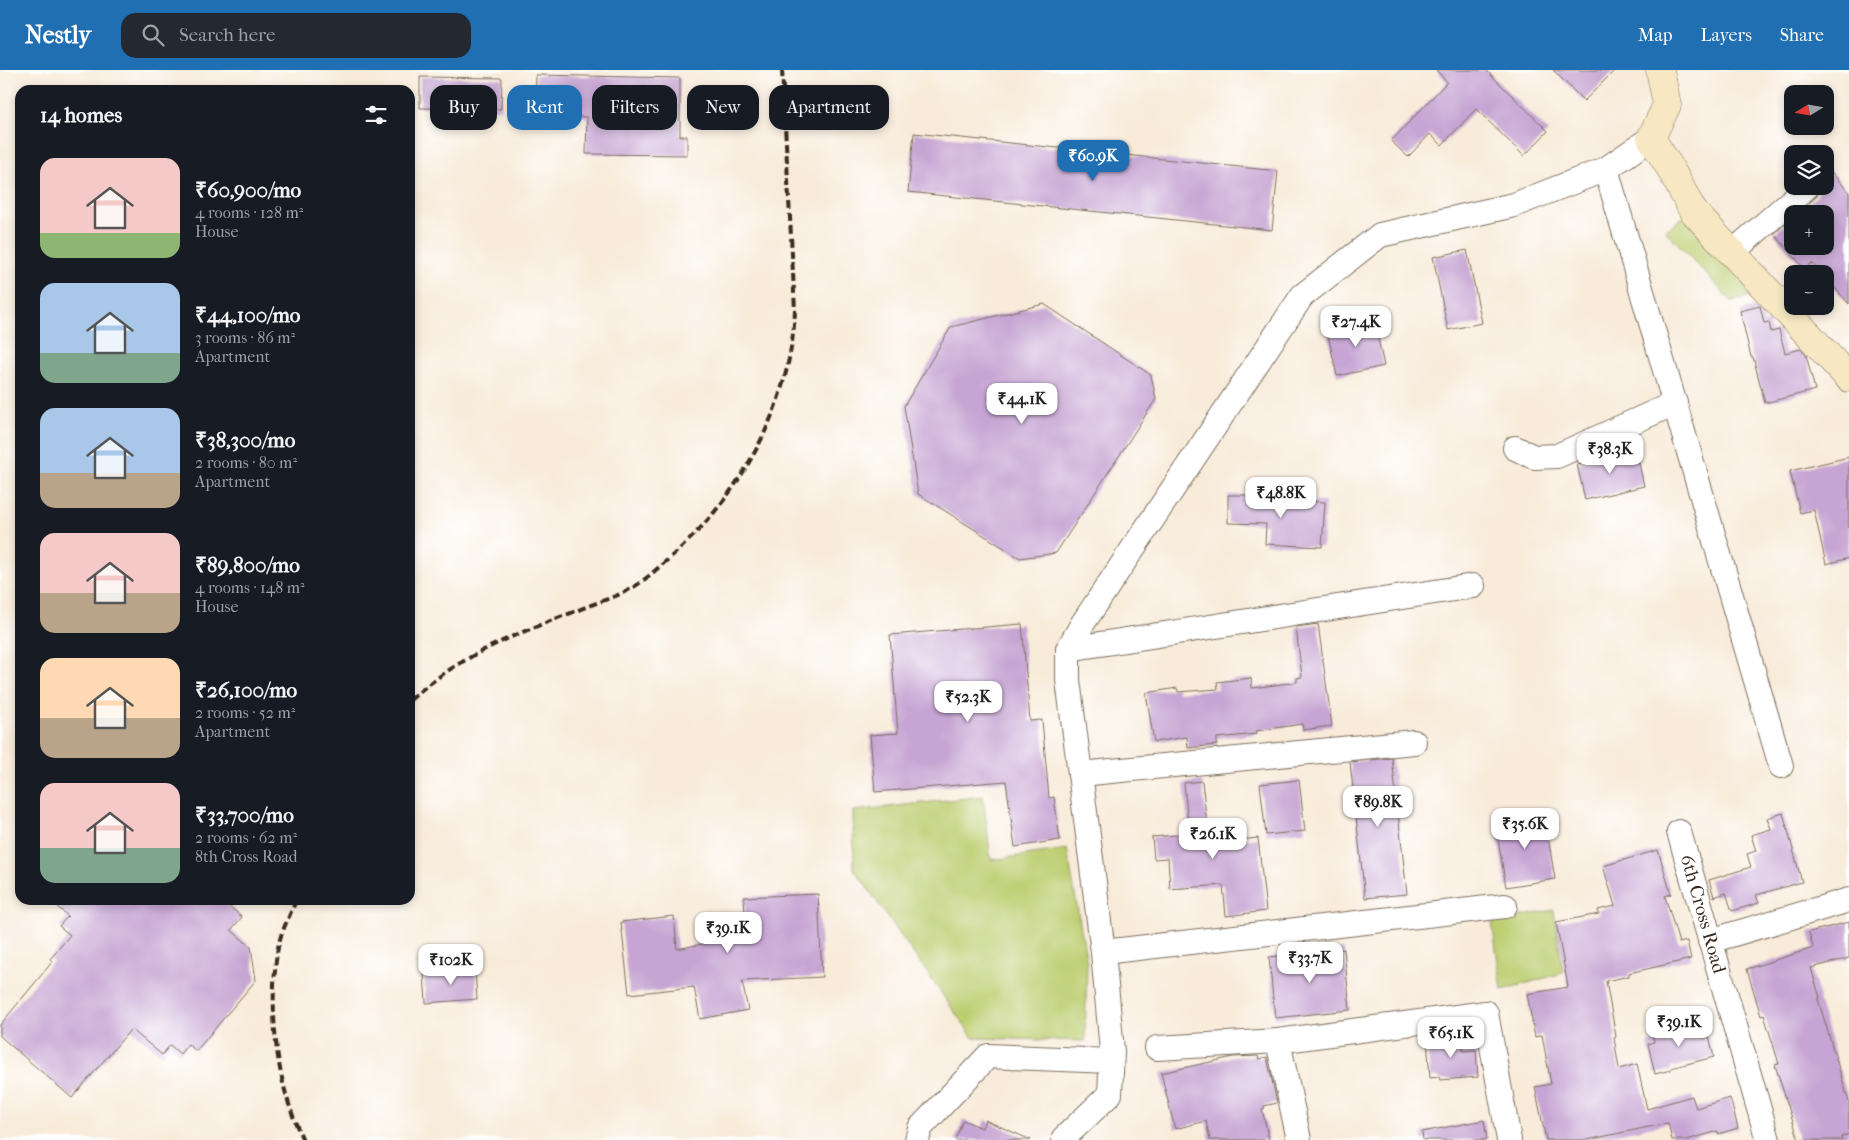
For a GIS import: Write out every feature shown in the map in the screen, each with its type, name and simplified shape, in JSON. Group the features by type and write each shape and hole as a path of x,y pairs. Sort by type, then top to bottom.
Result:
{"street":[{"path":"1064,1140 1110,1094 1112,1051 1103,952 1068,680 1068,649 1083,623 1302,296 1380,235 1514,206 1606,169 1651,138 1667,106 1660,70"},
{"path":"1651,138 1669,166 1692,211 1849,378"},
{"path":"1669,166 1784,287"},
{"path":"1606,169 1781,766"},
{"path":"1743,243 1798,195"},
{"path":"1810,315 1849,356"},
{"path":"1515,448 1534,457 1558,456 1675,403"},
{"path":"1068,649 1473,586"},
{"path":"1080,774 1414,742"},
{"name":"6th Cross Road","path":"1679,832 1768,1140"},
{"path":"1710,941 1849,900"},
{"path":"1103,952 1505,906"},
{"path":"1157,1048 1278,1041 1486,1013 1509,1140"},
{"path":"1278,1041 1299,1140"},
{"path":"917,1140 920,1128 988,1056 1111,1061"}],"green space":[{"path":"1688,214 1756,294 1732,302 1665,230"},
{"path":"983,796 991,860 1067,849 1087,963 1085,1041 973,1038 854,869 853,811"},
{"path":"1554,910 1563,973 1502,990 1492,922"}],"building":[{"path":"1436,70 1486,70 1548,131 1524,156 1476,109 1442,145 1430,134 1408,157 1391,141 1447,82"},
{"path":"1553,70 1615,70 1584,101"},
{"path":"536,75 680,78 680,136 687,136 687,155 586,154 587,117 582,117 582,85 536,85"},
{"path":"420,77 502,78 501,109 497,109 497,85 430,85 430,108 420,108"},
{"path":"914,133 1278,171 1272,230 908,192"},
{"path":"1834,175 1849,192 1849,304 1834,287 1834,265 1814,265 1812,263 1810,265 1801,265 1793,255 1834,255 1834,205 1807,205 1817,196 1834,195"},
{"path":"1784,225 1784,245 1774,234"},
{"path":"1467,250 1482,323 1448,330 1433,257"},
{"path":"1044,304 1151,375 1156,399 1056,553 1020,558 918,494 904,406 951,327"},
{"path":"1760,306 1764,323 1769,322 1771,332 1779,330 1785,353 1801,349 1806,355 1815,390 1765,403 1740,311"},
{"path":"1374,320 1384,366 1337,376 1327,330"},
{"path":"1636,450 1644,486 1585,500 1577,464"},
{"path":"1849,457 1849,558 1826,564 1814,510 1800,513 1790,471"},
{"path":"1228,495 1252,495 1252,499 1325,502 1322,547 1265,544 1266,524 1228,523"},
{"path":"1022,624 1030,721 1042,720 1049,798 1054,797 1060,840 1015,847 1006,781 875,792 870,735 898,733 890,635"},
{"path":"1318,624 1332,726 1303,730 1302,724 1256,731 1257,734 1217,738 1217,745 1188,748 1187,737 1154,742 1146,693 1177,688 1178,692 1218,689 1217,682 1251,678 1252,688 1297,682 1297,678 1302,677 1296,627"},
{"path":"1392,758 1407,894 1365,898 1350,762"},
{"path":"1299,780 1305,831 1266,835 1260,784"},
{"path":"1202,781 1208,833 1212,832 1213,843 1258,838 1266,911 1226,916 1223,885 1170,889 1168,858 1154,859 1152,837 1189,834 1184,783"},
{"path":"1544,813 1555,879 1506,887 1495,821"},
{"path":"1783,813 1802,882 1756,895 1759,903 1732,911 1726,893 1714,897 1709,880 1751,867 1747,854 1756,851 1751,835 1771,829 1767,818"},
{"path":"1658,850 1671,894 1665,896 1679,943 1687,941 1691,959 1629,973 1629,976 1606,981 1616,1037 1614,1038 1619,1069 1637,1064 1647,1109 1692,1096 1696,1108 1730,1098 1738,1128 1718,1134 1718,1131 1687,1140 1672,1140 1668,1123 1587,1140 1546,1140 1535,1087 1551,1084 1542,1035 1535,1037 1527,994 1568,987 1556,922 1599,914 1598,910 1615,906 1603,866"},
{"path":"818,894 822,977 742,981 748,1010 700,1019 694,987 629,994 621,922 674,916 677,949 746,935 744,897"},
{"path":"55,905 228,905 242,917 231,930 251,947 256,980 196,1051 188,1044 180,1054 170,1045 162,1055 131,1029 72,1098 0,1036 0,1025 53,961 50,959 70,935 59,926 68,916"},
{"path":"1849,922 1849,958 1811,968 1820,998 1818,999 1849,1102 1849,1134 1841,1137 1842,1140 1799,1140 1775,1065 1779,1064 1764,1015 1761,1016 1747,969 1813,948 1809,932"},
{"path":"1344,949 1350,1010 1275,1018 1269,957"},
{"path":"475,969 477,999 426,1003 424,973"},
{"path":"1687,1024 1688,1032 1701,1029 1703,1038 1709,1036 1714,1057 1655,1074 1648,1044 1654,1042 1652,1033"},
{"path":"1462,1033 1463,1051 1476,1050 1478,1077 1440,1080 1439,1077 1430,1078 1427,1039 1443,1038 1443,1035"},
{"path":"1258,1056 1259,1059 1267,1057 1277,1103 1264,1106 1264,1109 1262,1109 1269,1140 1210,1140 1206,1121 1175,1129 1161,1073 1233,1057"},
{"path":"963,1120 982,1128 985,1120 1031,1140 955,1140"},
{"path":"1484,1120 1487,1140 1423,1140 1422,1132"}],"railway":[{"path":"415,696 448,670 468,658 509,638 619,595 638,584 698,531 721,504 741,475 759,444 773,412 784,379 791,345 795,310 782,70"},
{"path":"294,905 283,929 277,956 274,984 274,1024 283,1083 288,1103 303,1140"}]}
